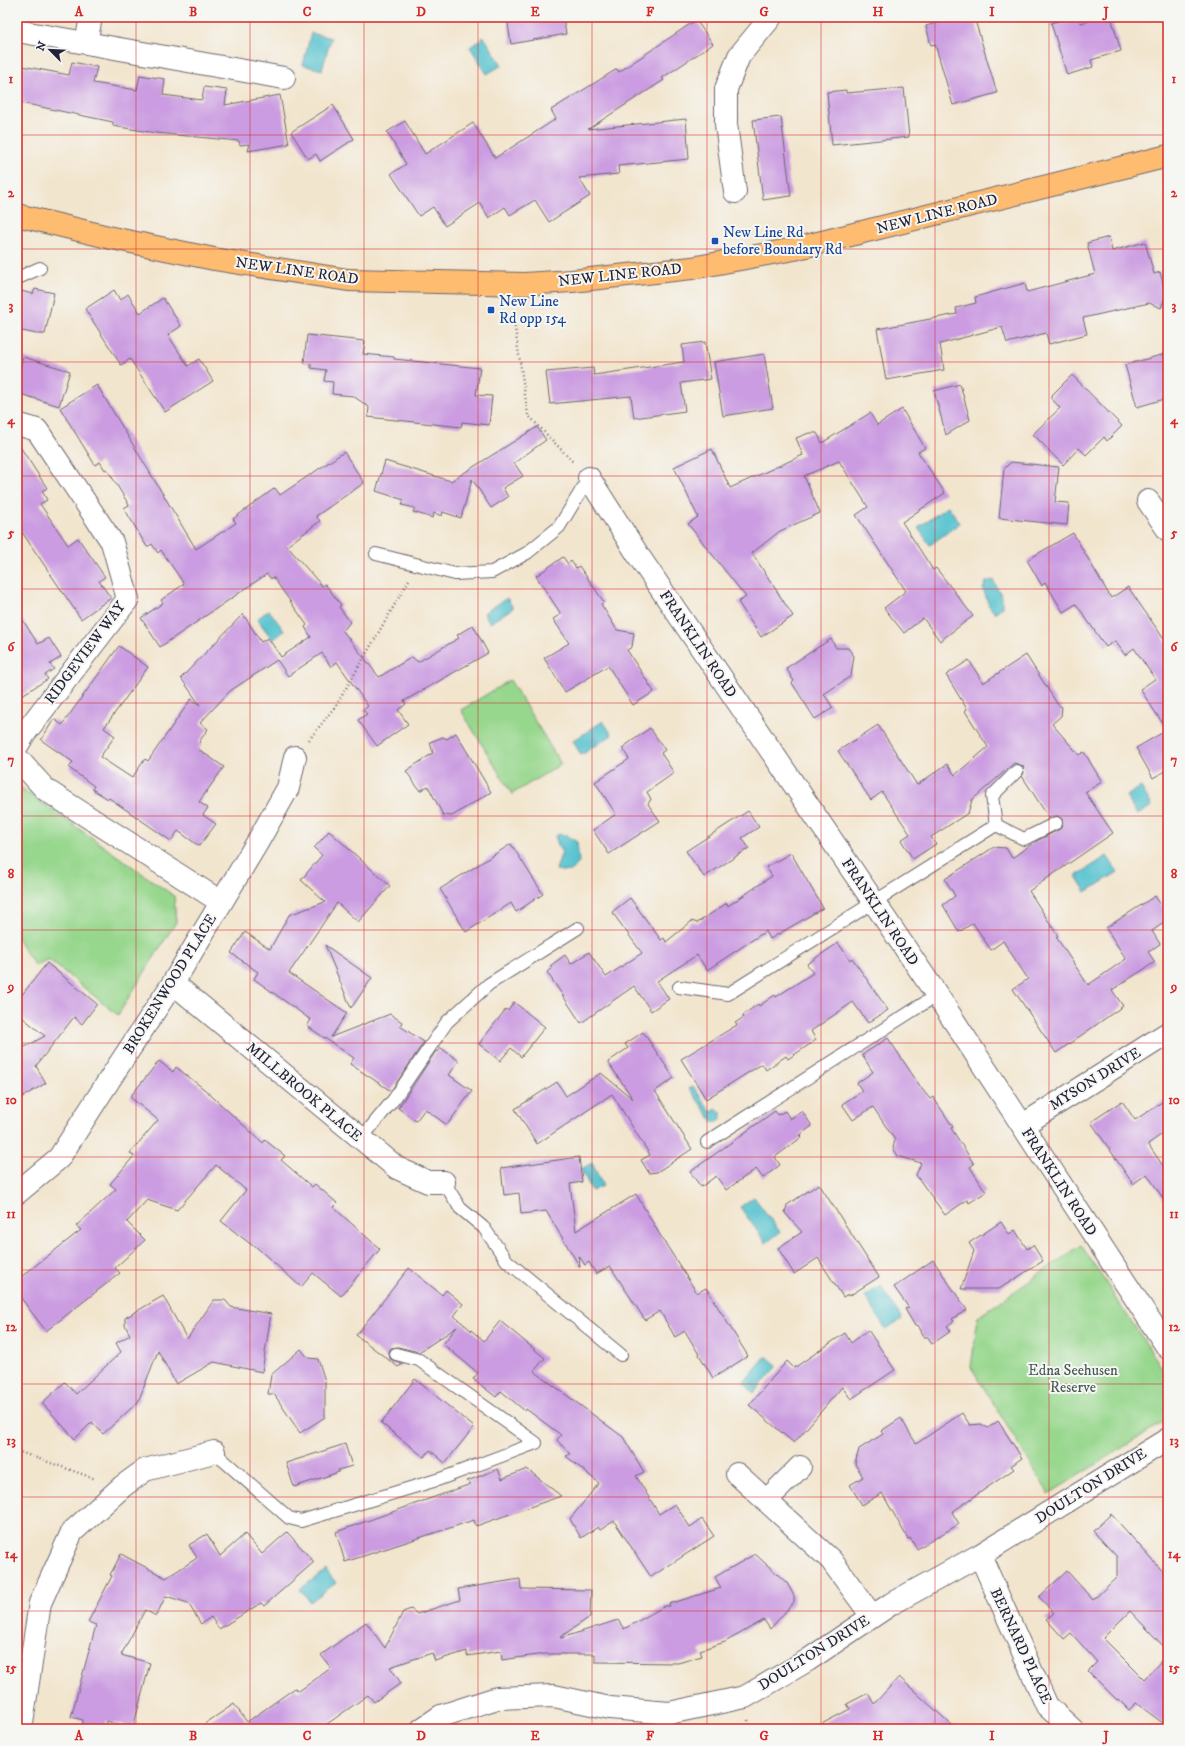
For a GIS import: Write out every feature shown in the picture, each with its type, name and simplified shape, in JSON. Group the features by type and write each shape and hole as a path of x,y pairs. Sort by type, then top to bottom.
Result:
{"main road":[{"name":"NEW LINE ROAD","path":"17,215 112,238 214,259 348,280 524,284 566,282 692,268 794,249 1168,156"}],"street":[{"path":"86,43 91,17"},
{"path":"735,192 726,124 726,90 739,56 771,17"},
{"path":"17,31 284,78"},
{"name":"RIDGEVIEW WAY","path":"17,424 37,430 112,542 128,599 25,733 17,746"},
{"name":"FRANKLIN ROAD","path":"589,478 640,558 937,995 1168,1348"},
{"path":"1148,501 1168,530"},
{"name":"BROKENWOOD PLACE","path":"17,1193 59,1158 116,1068 173,984 288,788 295,757"},
{"path":"17,758 46,790 221,902"},
{"name":"MILLBROOK PLACE","path":"173,984 397,1168 428,1182 444,1182"},
{"name":"MYSON DRIVE","path":"1023,1125 1168,1033"},
{"name":"DOULTON DRIVE","path":"422,1729 441,1716 497,1698 554,1696 610,1708 669,1713 745,1697 808,1660 891,1604 980,1555 1168,1439"},
{"path":"21,1729 40,1603 72,1532 123,1486 145,1470 214,1452"},
{"path":"766,1501 800,1467"},
{"path":"737,1474 831,1560 872,1616"},
{"name":"BERNARD PLACE","path":"980,1555 1047,1706 1072,1729"}],"lane":[{"path":"17,276 20,277 40,268"},
{"path":"376,554 455,574 492,572 527,553 559,527 589,478"},
{"path":"996,825 992,796 1017,771"},
{"path":"996,825 1024,839 1056,823"},
{"path":"679,987 728,994 996,825"},
{"path":"361,1139 394,1099 447,1022 489,984 578,928"},
{"path":"706,1142 937,995"},
{"path":"444,1182 460,1208 484,1228 507,1261 621,1355"},
{"path":"214,1452 290,1518 301,1521 440,1479 536,1443 418,1360 396,1354"}],"path":[{"path":"513,315 528,415 589,478"},
{"path":"295,757 337,704 418,565"},
{"path":"17,1452 96,1479 123,1486"}],"green space":[{"path":"510,680 561,764 512,794 461,710"},
{"path":"17,785 174,896 176,922 118,1015 48,959 35,966 17,938"},
{"name":"Edna Seehusen Reserve","path":"1081,1245 1168,1377 1168,1419 1049,1494 971,1367 978,1317"}],"water":[{"path":"311,33 331,38 322,70 303,65"},
{"path":"484,37 502,65 487,74 470,47"},
{"path":"948,506 960,523 930,545 918,528"},
{"path":"993,580 1002,597 1002,607 996,612 994,612 989,606 983,589 986,582"},
{"path":"507,598 513,608 490,623 484,613"},
{"path":"269,610 284,631 273,640 257,619"},
{"path":"603,721 612,735 581,755 573,741"},
{"path":"1141,787 1152,806 1137,815 1126,796"},
{"path":"560,834 565,835 577,842 579,862 574,869 569,871 556,870 562,851 555,836"},
{"path":"1107,856 1118,872 1086,892 1076,876"},
{"path":"693,1086 711,1112 717,1109 721,1112 721,1119 714,1123 689,1088"},
{"path":"592,1163 603,1186 592,1191 581,1169"},
{"path":"754,1197 780,1232 766,1243 740,1207"},
{"path":"881,1286 902,1319 886,1329 865,1296"},
{"path":"766,1356 778,1366 754,1393 743,1383"},
{"path":"326,1570 336,1583 310,1602 300,1589"}],"building":[{"path":"507,17 563,17 566,34 511,44"},
{"path":"956,17 974,17 997,93 953,105 935,44 931,45 926,26"},
{"path":"1070,17 1079,17 1081,23 1102,17 1111,17 1121,51 1091,60 1093,67 1067,75 1051,23"},
{"path":"696,20 713,44 662,78 664,80 588,129 686,119 689,159 618,166 619,174 579,178 590,196 549,222 535,200 510,215 505,207 489,218 480,203 445,226 433,207 419,216 391,174 406,164 387,132 405,121 425,154 473,123 495,158 556,119 551,110 617,69 619,72"},
{"path":"72,62 97,67 93,83 137,90 140,75 165,79 163,95 202,100 204,87 227,90 225,105 280,95 289,144 248,151 250,144 240,145 239,141 156,133 113,126 113,122 17,102 17,65 69,75"},
{"path":"904,88 909,137 832,145 827,92 846,90 846,93"},
{"path":"333,105 354,139 320,161 316,154 308,159 291,132"},
{"path":"781,117 791,196 763,200 753,120"},
{"path":"1109,237 1112,251 1145,242 1154,274 1160,272 1166,295 1161,308 1149,303 1083,318 1087,334 1049,344 1046,333 1007,343 1002,327 940,344 944,370 886,380 877,329 957,314 956,308 976,303 975,297 1025,283 1027,292 1095,274 1087,243"},
{"path":"35,289 54,293 45,334 17,330 17,290 33,294"},
{"path":"114,290 120,300 128,294 140,313 163,298 181,326 168,335 188,366 199,359 213,381 165,412 130,359 121,365 85,309"},
{"path":"307,335 365,341 363,354 394,357 394,359 480,368 476,395 492,396 489,425 462,422 461,427 368,417 369,407 353,396 332,394 333,382 324,381 326,370 311,368 311,364 304,363"},
{"path":"705,342 711,379 681,383 685,411 634,418 631,396 550,404 546,372 593,368 594,375 684,362 682,345"},
{"path":"1168,353 1168,398 1137,407 1125,365"},
{"path":"764,354 773,408 723,416 714,362"},
{"path":"23,357 70,371 59,406 17,393 17,376"},
{"path":"1072,375 1122,426 1107,441 1104,437 1086,455 1079,448 1063,465 1033,434 1060,408 1050,397"},
{"path":"960,384 970,420 946,435 934,391"},
{"path":"97,385 196,549 236,523 233,519 275,488 280,495 344,452 364,483 316,516 320,521 287,546 322,586 325,584 341,605 339,607 350,622 343,631 379,677 412,657 418,662 459,638 457,635 473,625 488,653 404,701 406,704 398,710 408,724 377,746 358,720 367,714 363,710 368,706 337,662 331,667 322,653 288,676 277,660 230,691 200,723 208,729 199,742 201,744 198,749 224,767 199,802 208,808 203,815 216,824 199,846 178,831 171,841 109,798 108,799 92,789 94,786 69,768 73,762 41,740 54,719 62,725 119,646 148,667 104,728 115,736 100,757 132,778 145,759 148,761 191,699 200,705 181,678 243,614 261,642 268,638 281,657 311,637 305,627 307,625 273,577 271,579 267,574 160,647 141,618 163,603 161,600 184,584 161,550 158,553 152,544 147,547 124,508 129,505 107,469 105,470 100,462 95,465 60,408"},
{"path":"902,409 925,448 918,452 945,493 902,522 933,570 936,568 973,616 940,641 923,618 904,633 884,608 906,591 856,515 868,507 839,461 804,476 820,513 780,531 752,553 793,616 761,637 738,602 746,597 688,524 698,517 674,467 712,449 730,488 803,455 796,438 809,433 817,433 822,443 870,413 877,425"},
{"path":"537,427 546,440 514,463 523,476 503,488 508,497 491,508 472,479 461,518 443,512 442,516 434,513 433,518 413,512 415,508 402,505 404,500 376,491 385,461 451,481"},
{"path":"17,442 47,488 42,491 47,500 40,504 68,545 78,538 105,577 99,581 111,598 81,619 17,525"},
{"path":"1011,462 1059,467 1055,502 1069,503 1067,525 999,518 1004,469"},
{"path":"1073,533 1111,598 1128,587 1168,645 1168,769 1153,778 1136,748 1167,730 1140,689 1155,679 1134,648 1125,655 1115,641 1106,647 1076,604 1063,612 1045,582 1042,586 1027,560"},
{"path":"563,557 568,564 571,561 576,568 579,566 604,602 601,604 617,630 634,633 632,647 627,650 654,692 633,705 608,666 565,692 544,658 569,643 553,619 561,614 536,576"},
{"path":"17,611 38,644 49,638 61,657 50,664 54,669 45,675 48,679 17,698"},
{"path":"831,639 836,648 848,648 854,656 851,676 824,694 833,708 815,719 792,683 794,681 786,668"},
{"path":"1026,655 1058,705 1062,707 1061,716 1052,724 1079,755 1084,752 1102,782 1085,792 1113,833 1029,891 1058,936 1056,937 1088,985 1126,959 1106,928 1155,896 1168,916 1168,920 1152,931 1160,944 1148,952 1155,962 1112,990 1123,1006 1056,1053 1013,989 1028,979 1003,941 991,950 973,923 959,932 943,905 955,896 945,879 994,847 1006,848 1012,858 1033,843 1060,829 1063,824 1062,819 1057,816 1049,818 1022,776 1024,773 1023,766 1014,763 972,800 968,813 931,837 936,844 913,859 901,840 910,834 882,792 871,800 838,751 878,725 917,785 947,764 955,775 988,747 965,711 967,709 946,675 969,660 983,683"},
{"path":"650,728 665,750 661,753 674,773 647,792 651,799 648,804 660,821 609,854 593,830 616,814 595,782 629,759 622,748"},
{"path":"456,733 491,792 452,816 443,815 428,786 420,791 406,771 433,753 430,742 443,737 447,739"},
{"path":"748,811 759,827 742,838 749,848 704,877 686,851"},
{"path":"329,831 390,886 358,922 337,903 289,973 347,1013 331,1037 390,1014 402,1022 400,1026 424,1042 391,1091 350,1064 354,1058 307,1026 311,1020 254,979 258,972 231,953 245,932 270,949 289,915 325,902 301,880 322,855 314,848"},
{"path":"511,844 543,894 516,912 511,903 466,932 440,889"},
{"path":"791,853 823,908 770,939 766,931 707,970 697,955 657,981 669,999 651,1011 634,986 581,1023 547,972 552,968 550,966 565,955 571,964 589,952 606,977 642,953 612,912 630,898 661,940 664,938 666,942 692,921 697,923 727,903 728,906 772,876 766,867"},
{"path":"838,943 850,960 852,958 888,1010 868,1023 853,1002 811,1031 816,1040 788,1059 786,1056 766,1070 762,1064 706,1099 681,1059 737,1025 735,1023 758,1004 759,1006 775,995 776,997 813,973 807,964"},
{"path":"325,945 372,978 351,1008"},
{"path":"47,963 97,1004 82,1024 74,1017 36,1066 46,1083 17,1100 17,1034 25,1047 45,1036 17,1013 17,1001"},
{"path":"514,1002 545,1027 521,1057 511,1048 500,1061 479,1044 506,1009 508,1011"},
{"path":"643,1032 674,1078 655,1091 692,1149 657,1172 649,1173 641,1160 650,1155 612,1094 537,1144 515,1109 557,1082 566,1096 601,1073 633,1099 608,1062 628,1048 625,1044"},
{"path":"888,1038 922,1089 930,1099 933,1097 953,1127 951,1128 974,1164 970,1167 986,1192 969,1203 967,1200 945,1215 916,1175 921,1163 898,1156 893,1148 895,1140 873,1107 853,1120 842,1104 862,1091 857,1083 873,1072 862,1055"},
{"path":"441,1048 459,1061 449,1075 472,1091 447,1125 425,1109 416,1121 398,1108 436,1051 438,1052"},
{"path":"159,1061 173,1072 176,1067 204,1089 263,1143 265,1140 285,1156 281,1160 312,1187 315,1184 337,1203 333,1207 380,1249 341,1296 313,1273 301,1287 254,1245 253,1246 221,1221 246,1190 216,1165 177,1210 147,1200 127,1222 145,1240 115,1268 120,1273 46,1331 17,1293 17,1280 81,1230 76,1226 116,1189 110,1184 134,1156 130,1153 158,1120 130,1097"},
{"path":"1168,1098 1168,1130 1148,1144 1168,1173 1168,1206 1147,1174 1133,1184 1091,1122 1122,1101 1135,1120"},
{"path":"775,1111 778,1115 785,1111 790,1119 802,1111 812,1126 800,1135 802,1137 775,1157 780,1165 763,1178 756,1169 726,1190 716,1176 701,1187 690,1172"},
{"path":"579,1157 582,1182 570,1184 576,1231 636,1194 697,1293 706,1288 748,1356 713,1378 685,1331 675,1337 660,1311 645,1320 610,1266 596,1274 589,1262 585,1265 579,1256 580,1267 546,1211 521,1214 519,1193 504,1195 501,1168"},
{"path":"819,1184 879,1277 849,1296 848,1294 843,1297 818,1258 794,1274 778,1248 802,1232 785,1213 787,1205"},
{"path":"1001,1222 1009,1234 1015,1230 1027,1249 1033,1245 1043,1261 999,1289 961,1289 974,1251 969,1243"},
{"path":"933,1260 967,1310 952,1319 954,1321 947,1326 951,1331 932,1344 928,1337 924,1337 918,1325 915,1326 905,1309 909,1308 894,1287"},
{"path":"409,1268 442,1295 446,1290 463,1304 454,1316 484,1341 500,1321 545,1358 534,1371 623,1437 644,1472 636,1476 659,1514 675,1504 690,1527 702,1519 714,1536 651,1577 614,1521 600,1530 598,1527 581,1538 570,1519 599,1483 566,1456 570,1454 557,1440 561,1435 526,1409 525,1411 501,1391 496,1397 473,1379 478,1373 443,1344 457,1327 419,1352 398,1347 391,1348 389,1352 390,1359 403,1364 398,1367 356,1335"},
{"path":"163,1296 187,1339 214,1300 225,1300 231,1307 271,1314 262,1372 214,1362 176,1384 158,1351 138,1402 103,1434 92,1422 75,1439 42,1403 65,1382 76,1394 121,1352 116,1343 130,1335 125,1325 125,1318"},
{"path":"868,1330 895,1370 851,1399 842,1387 794,1443 749,1405 787,1361 794,1368 845,1333 851,1343"},
{"path":"301,1349 308,1358 318,1359 325,1381 325,1417 300,1433 274,1394 268,1394 271,1375"},
{"path":"415,1379 474,1427 445,1463 430,1450 424,1457 381,1423"},
{"path":"962,1413 970,1425 981,1424 988,1428 998,1421 1022,1458 1011,1466 1014,1469 952,1512 959,1524 917,1549 910,1538 908,1539 882,1493 862,1505 850,1485 863,1477 855,1464 859,1449 883,1434 881,1431 901,1418 916,1444"},
{"path":"345,1444 352,1466 338,1470 339,1472 294,1487 286,1463"},
{"path":"498,1469 502,1479 527,1469 561,1496 476,1526 474,1520 345,1562 336,1532 471,1484 467,1481"},
{"path":"1111,1514 1168,1577 1168,1651 1130,1611 1103,1638 1144,1679 1168,1654 1168,1727 1136,1703 1129,1710 1088,1671 1097,1662 1071,1633 1064,1639 1046,1619 1054,1613 1039,1597 1067,1571 1093,1600 1117,1577 1117,1557 1093,1531"},
{"path":"287,1532 314,1562 264,1606 261,1603 219,1629 211,1617 201,1624 188,1603 166,1596 156,1616 145,1610 121,1655 150,1663 133,1728 106,1721 105,1729 82,1729 83,1720 71,1717 96,1625 88,1622 112,1576 110,1575 121,1554 166,1578 197,1558 189,1545 207,1534 220,1556 245,1534 262,1554"},
{"path":"755,1554 787,1583 794,1596 794,1602 770,1629 764,1620 725,1642 700,1650 702,1656 678,1663 595,1662 595,1654 544,1654 502,1660 501,1651 467,1656 467,1651 435,1661 432,1653 390,1667 401,1683 374,1702 368,1695 320,1729 197,1729 234,1704 247,1722 295,1688 299,1691 331,1668 321,1655 366,1622 385,1648 403,1612 411,1609 417,1614 460,1600 458,1589 520,1579 521,1589 591,1590 590,1617 560,1637 561,1638 618,1620 624,1629 665,1606 670,1606 669,1604 721,1588 715,1577"},
{"path":"899,1677 956,1729 812,1729 850,1709 847,1704 868,1693 874,1704"}],"place":[{"name":"New Line Rd before Boundary Rd","path":"715,241"},
{"name":"New Line Rd opp 154","path":"491,310"}]}
